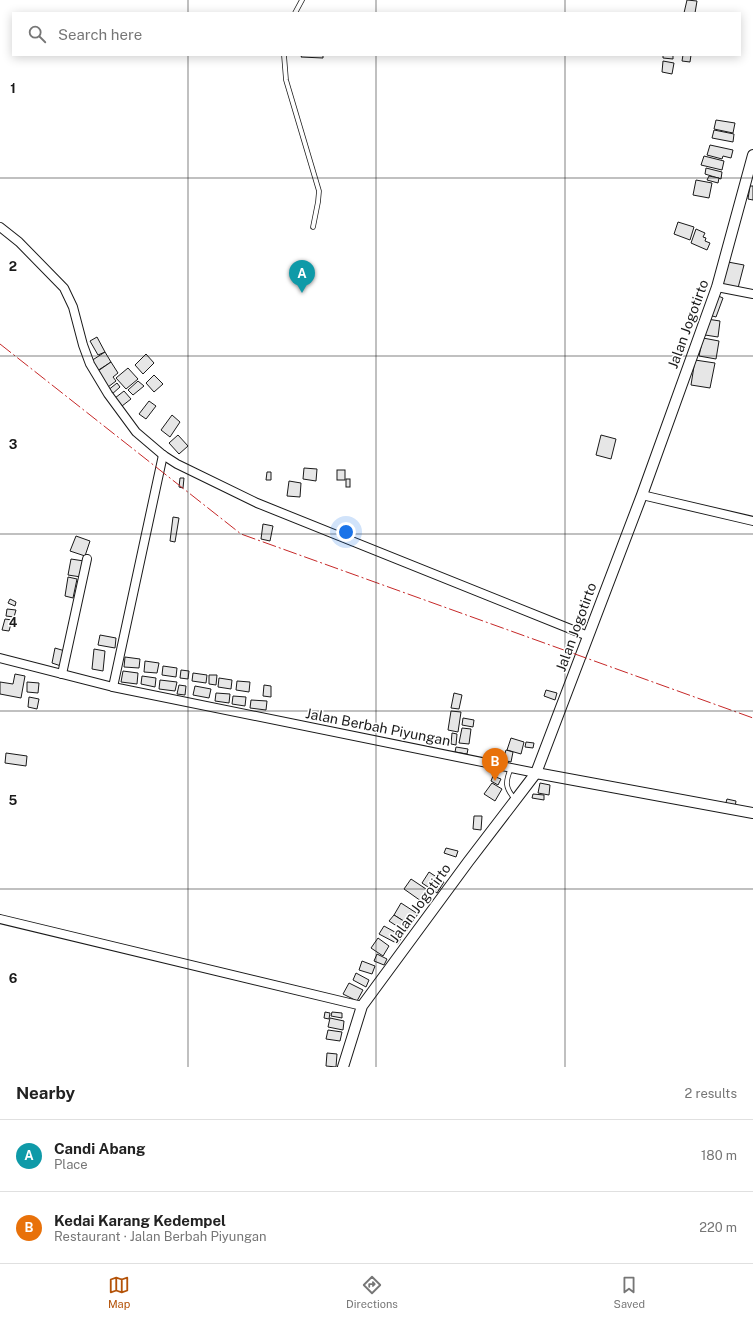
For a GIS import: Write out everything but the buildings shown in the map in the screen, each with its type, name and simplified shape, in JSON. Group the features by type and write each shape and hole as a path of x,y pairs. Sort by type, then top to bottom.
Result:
{"street":[{"name":"Jalan Jogotirto","path":"343,1067 362,1006 468,862 536,773 613,567 642,495 717,287 753,155"},
{"path":"0,227 19,242 64,288 73,307 90,364 108,394 136,432 163,456 257,503 588,636"},
{"path":"717,287 753,294"},
{"path":"113,687 163,456"},
{"path":"642,495 753,521"},
{"path":"62,674 87,559"},
{"name":"Jalan Berbah Piyungan","path":"0,658 113,687 536,773 753,813"},
{"path":"0,918 362,1006"}],"lane":[{"path":"296,12 302,0"},
{"path":"284,56 286,80 319,191 313,226"},
{"path":"511,768 507,776 506,785 510,794 516,800"}],"power":[{"path":"0,344 241,534 753,718"}],"place":[{"name":"Candi Abang","path":"302,293"},
{"name":"Kedai Karang Kedempel","path":"495,781"}]}
